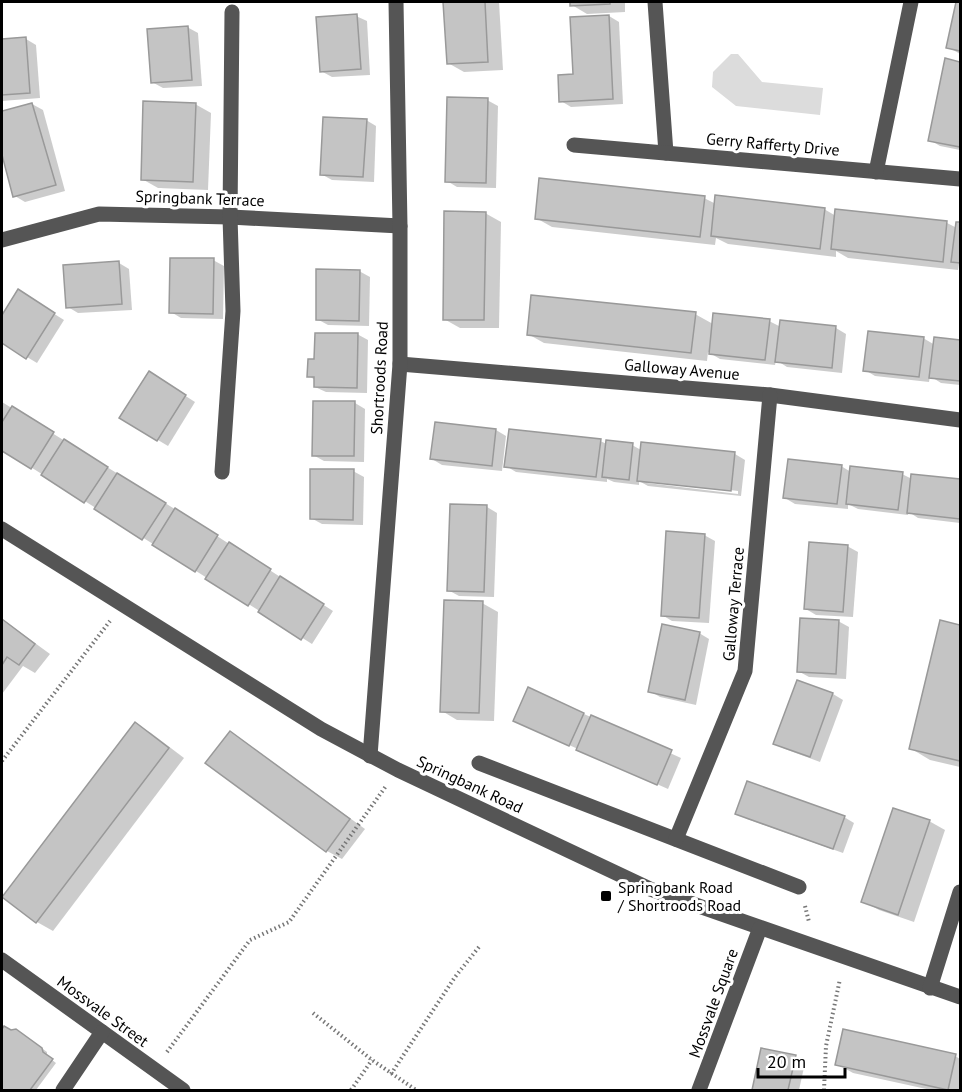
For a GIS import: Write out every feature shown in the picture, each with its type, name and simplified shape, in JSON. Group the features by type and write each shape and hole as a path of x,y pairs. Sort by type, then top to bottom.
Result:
{"street":[{"name":"Shortroods Road","path":"370,756 400,364 396,2"},
{"path":"655,2 666,153"},
{"path":"876,172 911,2"},
{"path":"222,472 233,311 230,217 232,12"},
{"name":"Gerry Rafferty Drive","path":"574,145 960,179"},
{"name":"Springbank Terrace","path":"2,240 99,213 400,226"},
{"name":"Galloway Avenue","path":"400,364 770,395 960,420"},
{"name":"Galloway Terrace","path":"676,839 744,671 770,395"},
{"name":"Springbank Road","path":"2,529 321,729 398,770 650,889 960,997"},
{"path":"479,763 800,887"},
{"path":"930,988 960,892"},
{"name":"Mossvale Square","path":"699,1090 760,928"},
{"name":"Mossvale Street","path":"2,960 183,1090"},
{"path":"63,1090 102,1032"}],"path":[{"path":"2,761 124,604"},
{"path":"154,1069 250,940 289,922 398,770"},
{"path":"800,887 816,946"},
{"path":"392,1074 455,977 479,947"},
{"path":"824,1090 825,1046 845,957"},
{"path":"313,1013 372,1060 416,1090"},
{"path":"351,1090 372,1060"}],"shaded area":[{"path":"731,54 738,54 762,82 823,88 820,115 736,106 712,87 713,72"}],"building":[{"path":"443,2 485,2 488,62 447,64"},
{"path":"570,2 610,2 610,4 570,6"},
{"path":"956,2 960,2 960,51 946,48"},
{"path":"357,14 361,69 320,72 316,17"},
{"path":"609,15 613,99 559,102 558,75 573,74 570,17"},
{"path":"188,26 192,80 151,83 147,29"},
{"path":"26,37 30,93 2,95 2,39"},
{"path":"945,58 960,62 960,147 928,141"},
{"path":"447,97 488,98 486,183 445,182"},
{"path":"143,101 196,103 193,182 141,180"},
{"path":"32,103 56,185 13,197 2,155 2,111"},
{"path":"323,117 367,119 363,177 320,175"},
{"path":"539,178 705,196 700,237 535,219"},
{"path":"715,195 825,208 820,249 711,236"},
{"path":"835,209 947,221 943,262 831,249"},
{"path":"444,211 486,212 484,320 443,320"},
{"path":"956,222 960,222 960,263 951,262"},
{"path":"170,258 214,258 213,314 169,313"},
{"path":"119,261 122,304 66,308 63,265"},
{"path":"316,269 360,270 359,321 316,320"},
{"path":"18,289 55,313 26,359 2,343 2,315"},
{"path":"531,295 696,312 691,353 527,335"},
{"path":"713,313 770,319 765,360 709,354"},
{"path":"780,320 836,326 832,368 775,362"},
{"path":"868,331 924,337 919,377 863,371"},
{"path":"315,333 358,333 357,388 314,387 314,377 307,377 308,359 314,359"},
{"path":"934,337 960,340 960,381 929,378"},
{"path":"149,371 186,395 157,441 119,418"},
{"path":"313,401 355,401 354,456 312,456"},
{"path":"12,406 54,432 31,469 2,451 2,422"},
{"path":"435,422 496,429 492,466 430,459"},
{"path":"509,429 601,439 596,477 504,467"},
{"path":"64,439 108,467 84,503 41,475"},
{"path":"606,440 633,443 629,480 602,477"},
{"path":"641,442 735,452 731,491 637,481"},
{"path":"788,459 842,465 837,504 783,498"},
{"path":"850,466 903,472 898,510 846,504"},
{"path":"310,469 354,469 353,520 310,519"},
{"path":"117,473 166,503 142,540 94,509"},
{"path":"911,474 960,479 960,519 907,513"},
{"path":"450,504 487,505 484,592 447,591"},
{"path":"175,508 218,535 195,572 152,545"},
{"path":"666,531 705,534 699,618 661,616"},
{"path":"229,542 271,569 248,606 205,579"},
{"path":"809,542 848,545 843,612 804,609"},
{"path":"280,576 324,604 301,640 258,612"},
{"path":"444,600 483,601 479,713 440,712"},
{"path":"800,618 839,620 836,674 797,672"},
{"path":"2,619 35,644 19,665 7,657 2,665"},
{"path":"940,620 960,625 960,761 909,749"},
{"path":"662,624 700,632 685,700 648,692"},
{"path":"797,680 833,693 810,757 773,744"},
{"path":"528,687 584,713 569,746 513,721"},
{"path":"591,715 672,750 657,785 576,750"},
{"path":"135,722 169,748 36,923 2,897"},
{"path":"230,731 350,819 326,852 205,763"},
{"path":"747,781 845,816 833,849 735,814"},
{"path":"893,808 930,820 898,915 861,902"},
{"path":"4,1026 11,1030 16,1029 53,1059 30,1090 2,1090 2,1029"},
{"path":"843,1029 956,1054 948,1090 835,1065"},
{"path":"761,1048 796,1055 788,1090 752,1090"}],"place":[{"name":"Springbank Road / Shortroods Road","path":"606,896"}]}
